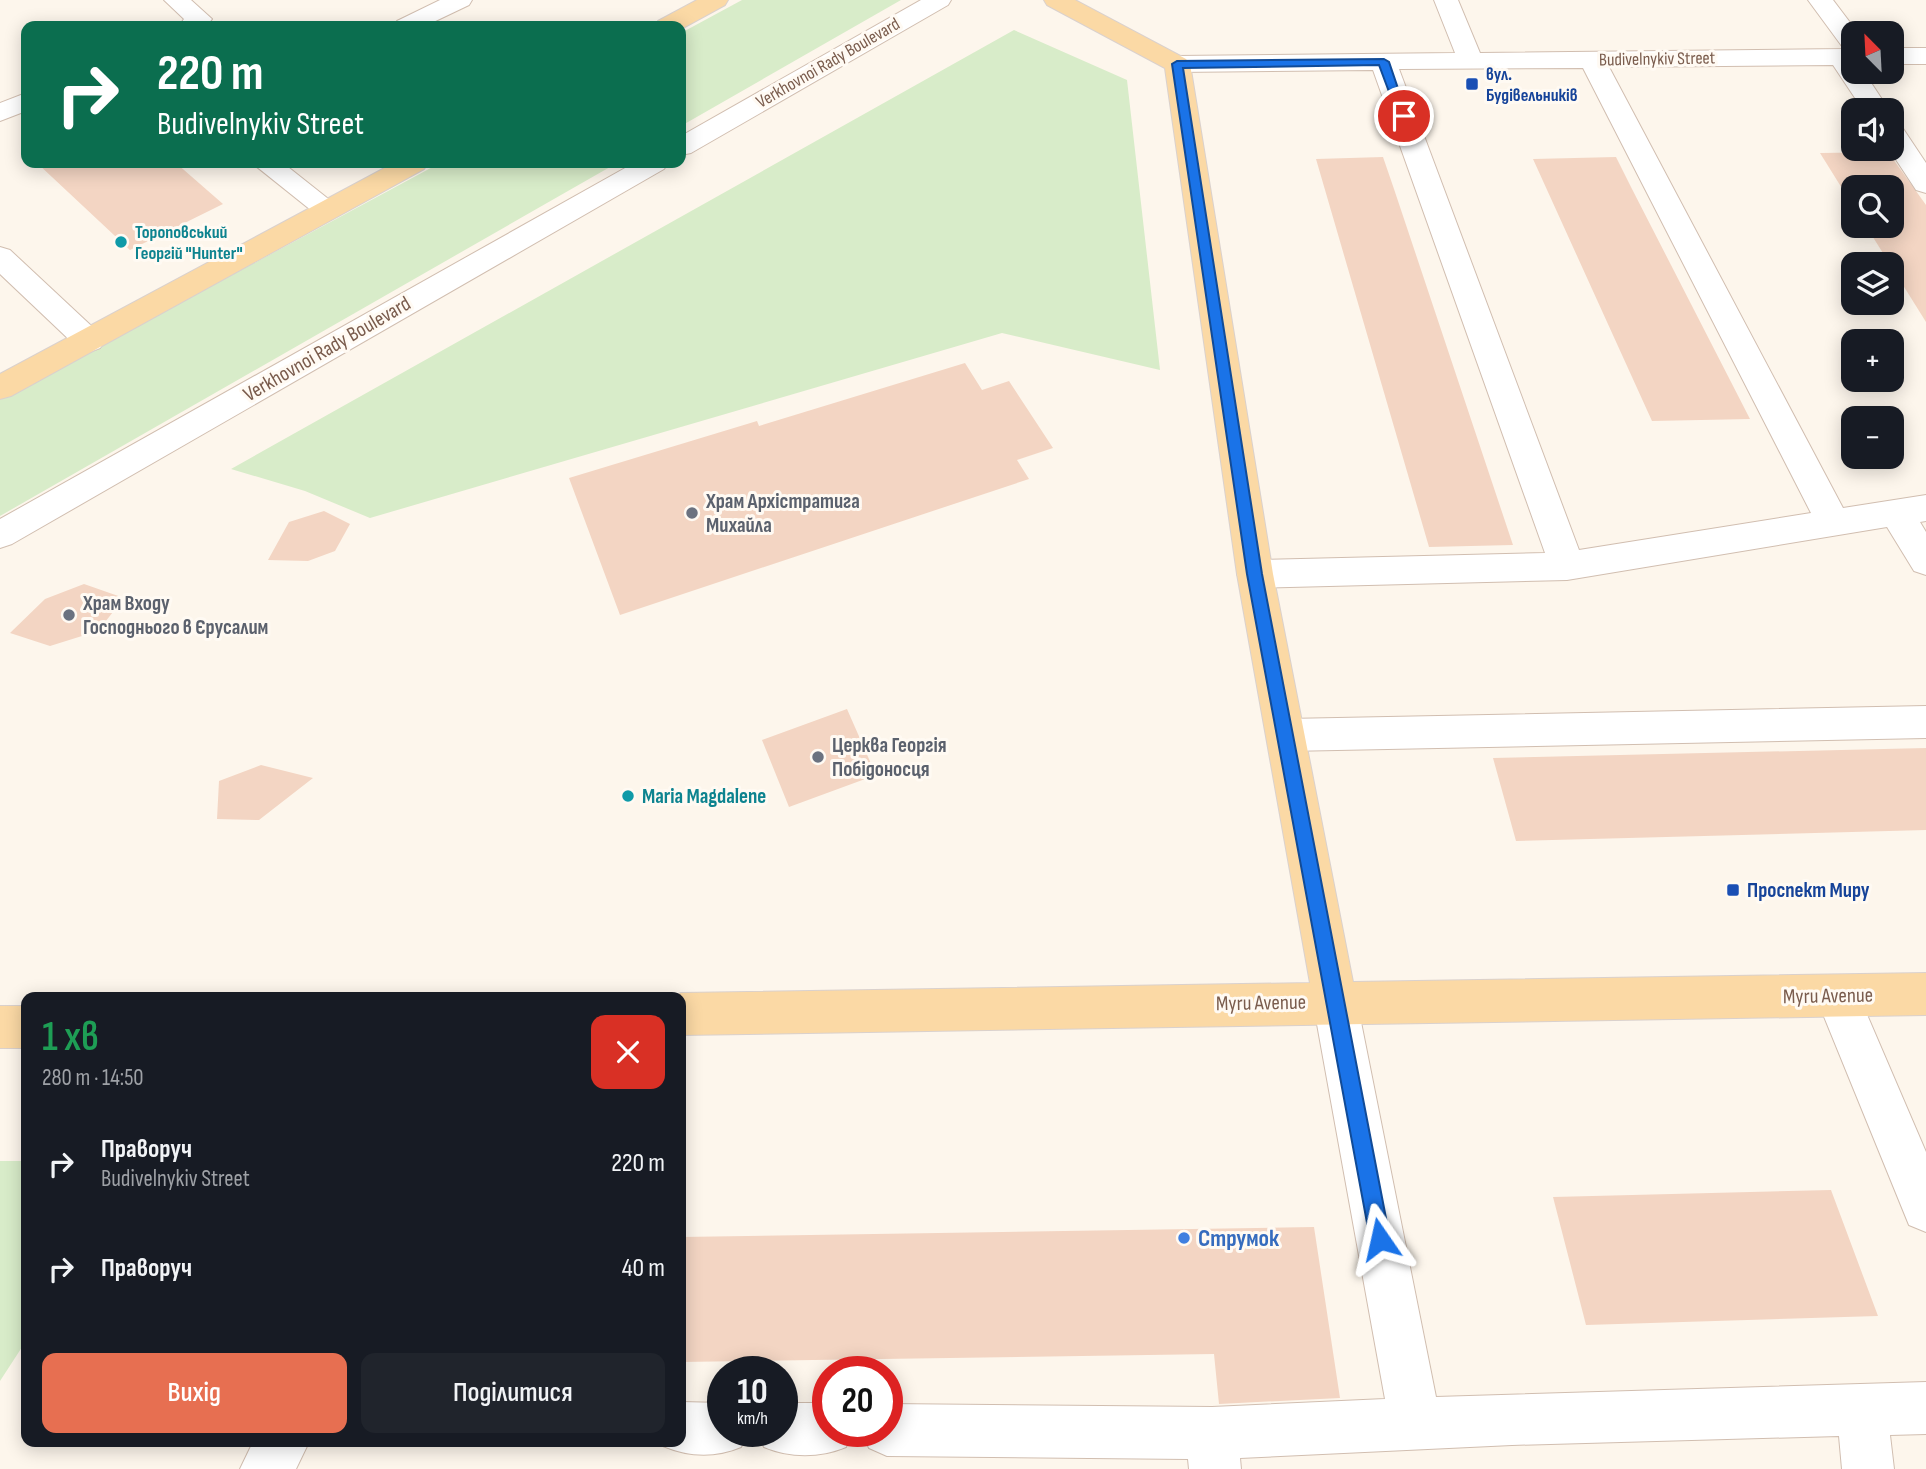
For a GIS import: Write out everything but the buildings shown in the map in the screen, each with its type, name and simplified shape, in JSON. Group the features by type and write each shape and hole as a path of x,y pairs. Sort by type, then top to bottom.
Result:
{"main road":[{"path":"676,21 714,0"},
{"name":"Budivelnykiv Street","path":"1056,0 1177,64"},
{"path":"1177,64 1255,574 1335,1002"},
{"path":"0,388 405,168"},
{"name":"Myru Avenue","path":"686,1014 1926,995"},
{"path":"0,1027 21,1027"}],"street":[{"path":"416,21 460,0"},
{"name":"Verkhovnoi Rady Boulevard","path":"686,144 939,0"},
{"path":"1446,0 1471,62"},
{"path":"1820,0 1841,38"},
{"path":"187,13 220,2"},
{"name":"Budivelnykiv Street","path":"1177,64 1592,60 1841,52"},
{"path":"1904,56 1926,56"},
{"path":"1592,60 1833,523"},
{"path":"1384,62 1567,566"},
{"path":"0,113 21,103"},
{"path":"1904,152 1926,184"},
{"path":"273,168 327,209"},
{"name":"Verkhovnoi Rady Boulevard","path":"0,535 645,168"},
{"path":"0,257 89,341"},
{"path":"1255,574 1567,566 1911,510 1926,561"},
{"path":"1287,735 1926,722"},
{"path":"1838,996 1926,1208"},
{"path":"1335,1002 1415,1423"},
{"path":"903,1431 1214,1451 1415,1423 1926,1408"},
{"path":"1863,1409 1868,1469"},
{"path":"686,1429 707,1429"},
{"path":"266,1469 280,1447"}],"green space":[{"path":"742,0 901,0 686,123 686,30"},
{"path":"1014,30 1127,80 1160,370 1002,333 370,518 305,491 231,469"},
{"path":"431,168 608,168 0,516 0,400"},
{"path":"0,1161 21,1161 21,1349 0,1381"}],"place":[{"name":"вул. Будівельників","path":"1472,84"},
{"name":"Тороповський Георгій \"Hunter\"","path":"121,242"},
{"name":"Храм Архістратига Михайла","path":"692,513"},
{"name":"Храм Входу Господнього в Єрусалим","path":"69,615"},
{"name":"Церква Георгія Побідоносця","path":"818,757"},
{"name":"Maria Magdalene","path":"628,796"},
{"name":"Проспект Миру","path":"1733,890"},
{"name":"Струмок","path":"1184,1238"}],"route":[{"path":"1380,1239 1255,574 1177,64 1384,62 1404,116"}]}
